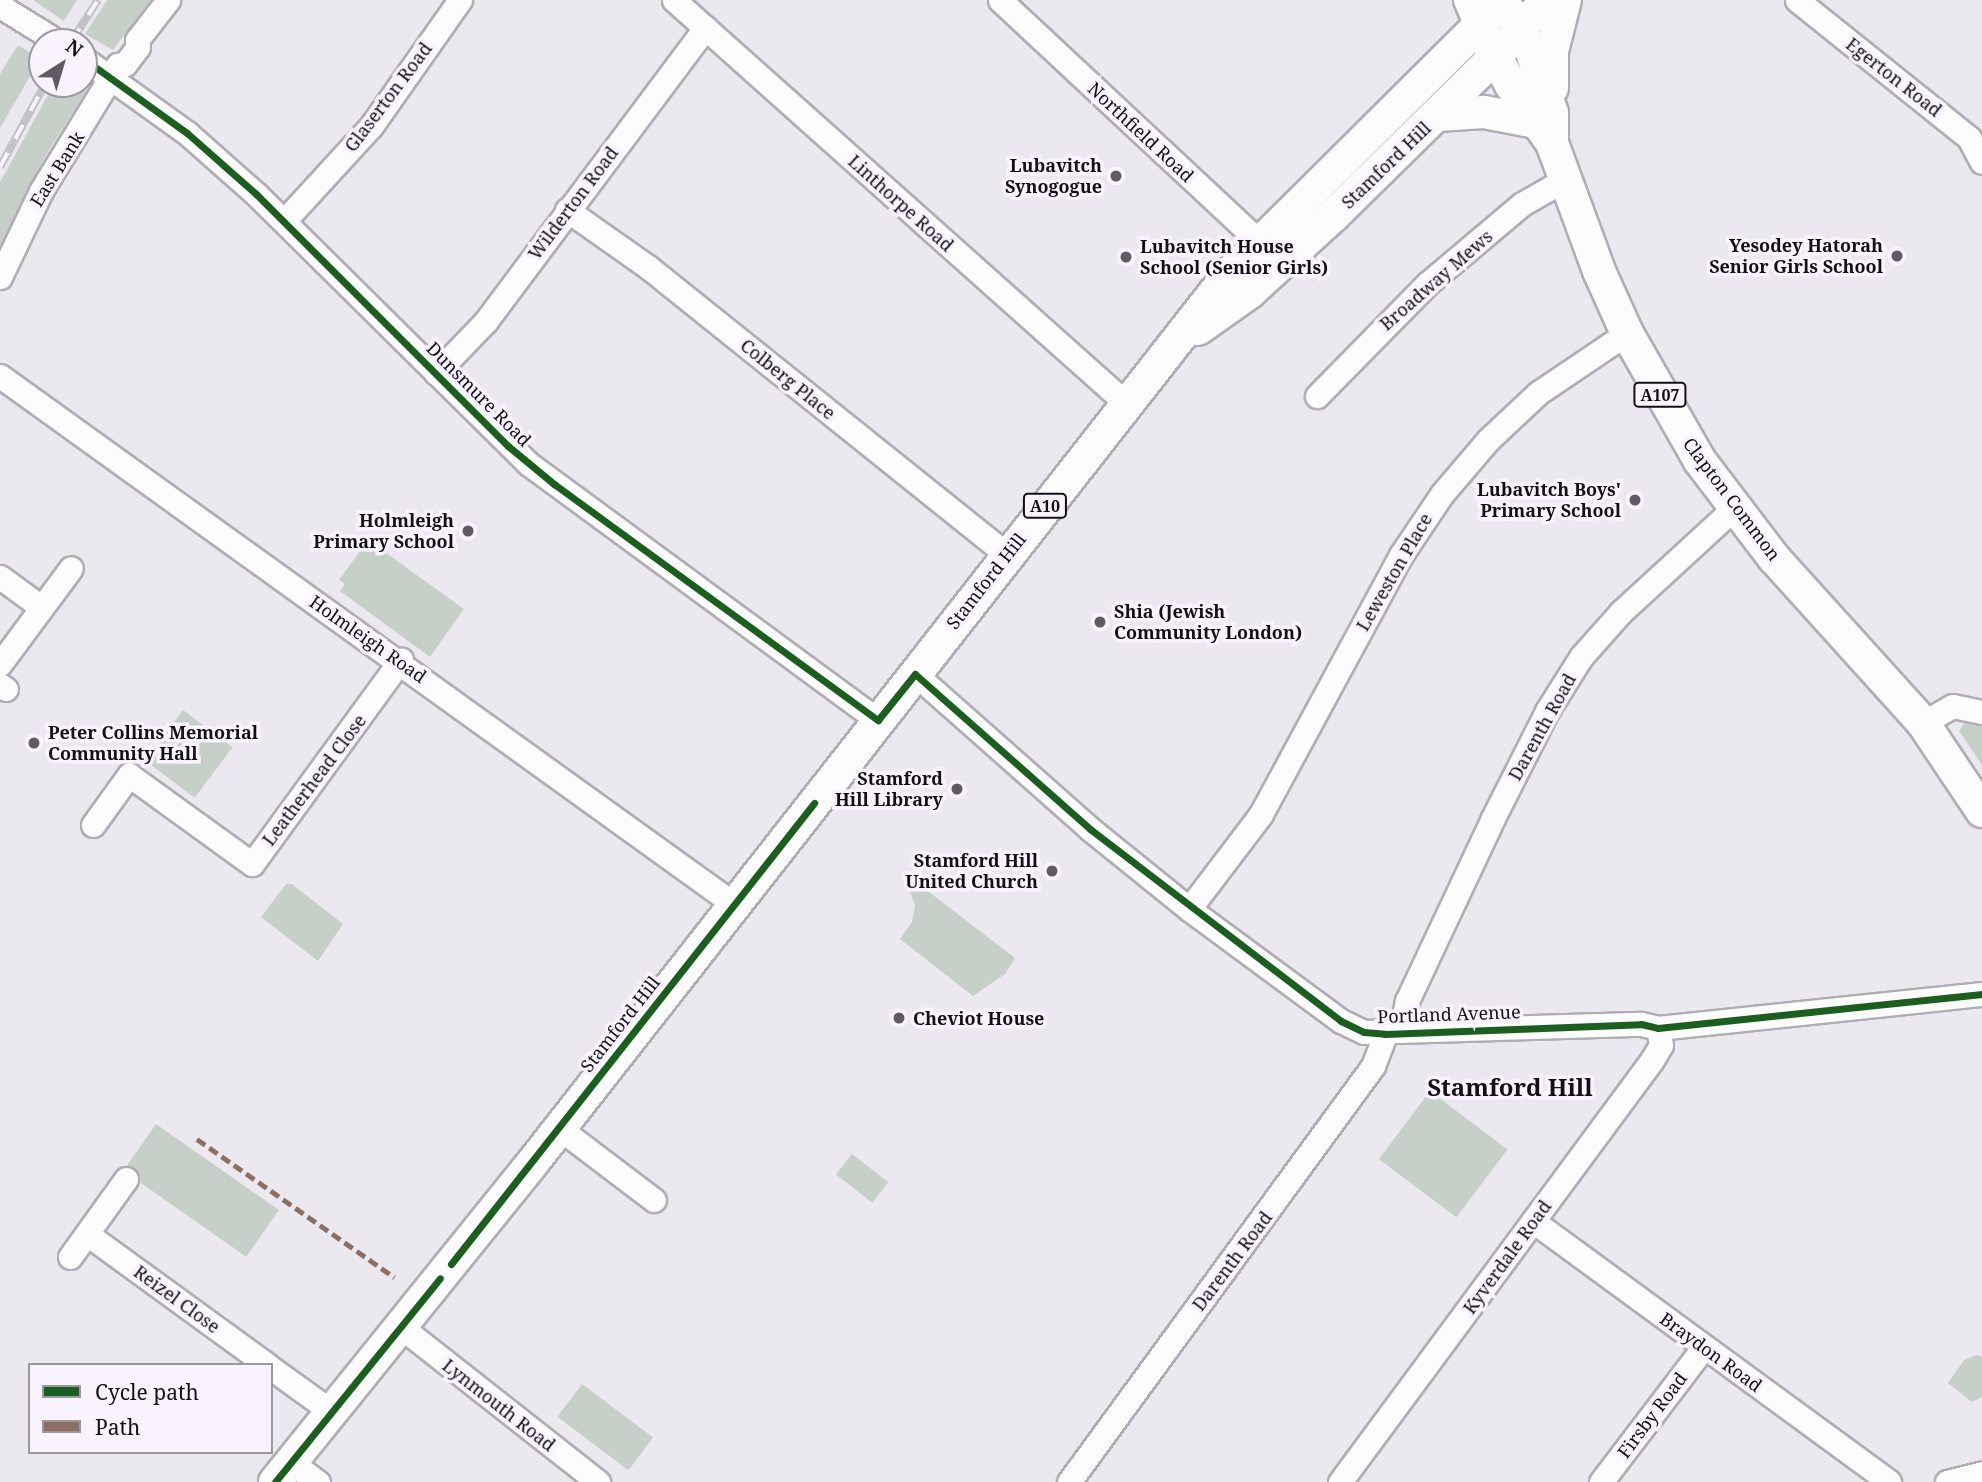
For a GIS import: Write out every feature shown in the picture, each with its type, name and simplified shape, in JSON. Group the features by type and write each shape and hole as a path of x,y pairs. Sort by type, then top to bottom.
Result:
{"highway":[{"name":"Stamford Hill","path":"283,1472 735,905 1006,554 1180,342 1258,241 1332,168 1474,13 1504,0"},
{"name":"Clapton Common","path":"1504,0 1520,29 1547,126 1627,333 1693,450 1734,508 1923,723 1982,811"},
{"name":"Stamford Hill","path":"1180,342 1282,263 1438,115 1547,0"},
{"name":"A107","path":"1547,126 1552,51 1565,0"},
{"name":"Clapton Common","path":"1474,13 1496,56 1547,126"},
{"path":"1438,115 1484,112 1547,126"},
{"path":"1332,168 1356,194"}],"street":[{"name":"East Bank","path":"0,276 41,191 114,71 125,64 138,47 137,40 168,0"},
{"name":"Glaserton Road","path":"284,221 372,125 460,0"},
{"name":"Linthorpe Road","path":"674,0 1128,405"},
{"name":"Northfield Road","path":"1000,0 1282,263"},
{"name":"Egerton Road","path":"1797,0 1969,138 1982,162"},
{"path":"7,5 38,28"},
{"name":"Wilderton Road","path":"436,373 486,321 566,210 705,28"},
{"name":"Dunsmure Road","path":"98,65 114,71 284,221 529,464 878,720"},
{"name":"Broadway Mews","path":"1317,396 1427,284 1522,204 1566,179"},
{"name":"Colberg Place","path":"566,210 648,267 1006,554"},
{"name":"Leweston Place","path":"1189,909 1261,814 1395,565 1441,494 1488,440 1538,393 1627,333"},
{"name":"Holmleigh Road","path":"0,376 401,660 735,905"},
{"name":"Darenth Road","path":"1069,1482 1373,1066 1393,1032 1492,820 1547,711 1581,657 1621,612 1734,508"},
{"path":"0,664 71,568"},
{"path":"0,578 41,607"},
{"name":"Leatherhead Close","path":"93,825 132,772 251,864 401,660"},
{"name":"Portland Avenue","path":"915,674 1090,830 1189,909 1341,1021 1364,1032 1641,1024 1658,1028 1982,995"},
{"path":"1923,723 1953,706 1982,712"},
{"name":"Kyverdale Road","path":"1340,1482 1652,1060 1661,1045 1658,1028"},
{"path":"559,1128 654,1200"},
{"path":"70,1257 126,1179"},
{"name":"Braydon Road","path":"1533,1221 1889,1482"},
{"name":"Reizel Close","path":"87,1234 264,1363"},
{"name":"Lynmouth Road","path":"401,1327 598,1482"},
{"name":"Firsby Road","path":"1601,1482 1704,1347"},
{"path":"273,1369 332,1412"},
{"path":"283,1472 318,1482"},
{"path":"1947,1482 1982,1473"}],"shaded area":[{"path":"33,0 77,0 64,21"},
{"path":"107,0 151,0 113,50 98,41 98,28 89,28"},
{"path":"18,45 28,51 28,80 0,128 0,74"},
{"path":"46,98 82,98 46,155 0,248 0,182"},
{"path":"368,540 464,609 430,657 340,591 345,584 339,580"},
{"path":"183,710 233,747 195,798 145,760"},
{"path":"1964,723 1982,727 1982,765 1959,731"},
{"path":"903,872 1015,958 1005,974 973,996 900,939 912,922 915,905"},
{"path":"286,884 292,884 343,924 318,961 261,917"},
{"path":"1430,1091 1507,1149 1456,1217 1379,1159"},
{"path":"156,1124 279,1210 246,1257 123,1171"},
{"path":"852,1154 888,1182 872,1203 836,1174"},
{"path":"1977,1355 1982,1357 1982,1397 1972,1402 1948,1383 1964,1360"},
{"path":"582,1384 653,1438 628,1470 557,1417"}],"railway":[{"path":"80,28 98,0"},
{"path":"0,167 37,98"}],"marked path":[{"path":"197,1139 394,1277"}],"cycle path":[{"path":"98,69 187,133 256,194 508,446 554,484 878,720 915,674 1090,829 1341,1021 1364,1032 1385,1034 1641,1024 1658,1028 1982,994"},
{"path":"451,1264 814,803"},
{"path":"275,1482 440,1278"}],"place":[{"name":"Lubavitch Synogogue","path":"1116,176"},
{"name":"Yesodey Hatorah Senior Girls School","path":"1897,256"},
{"name":"Lubavitch House School (Senior Girls)","path":"1126,257"},
{"name":"Lubavitch Boys' Primary School","path":"1635,500"},
{"name":"Holmleigh Primary School","path":"468,531"},
{"name":"Shia (Jewish Community London)","path":"1100,622"},
{"name":"Peter Collins Memorial Community Hall","path":"34,743"},
{"name":"Stamford Hill Library","path":"957,789"},
{"name":"Stamford Hill United Church","path":"1052,871"},
{"name":"Cheviot House","path":"899,1018"}],"district":[{"name":"Stamford Hill","path":"1510,1087"}]}
